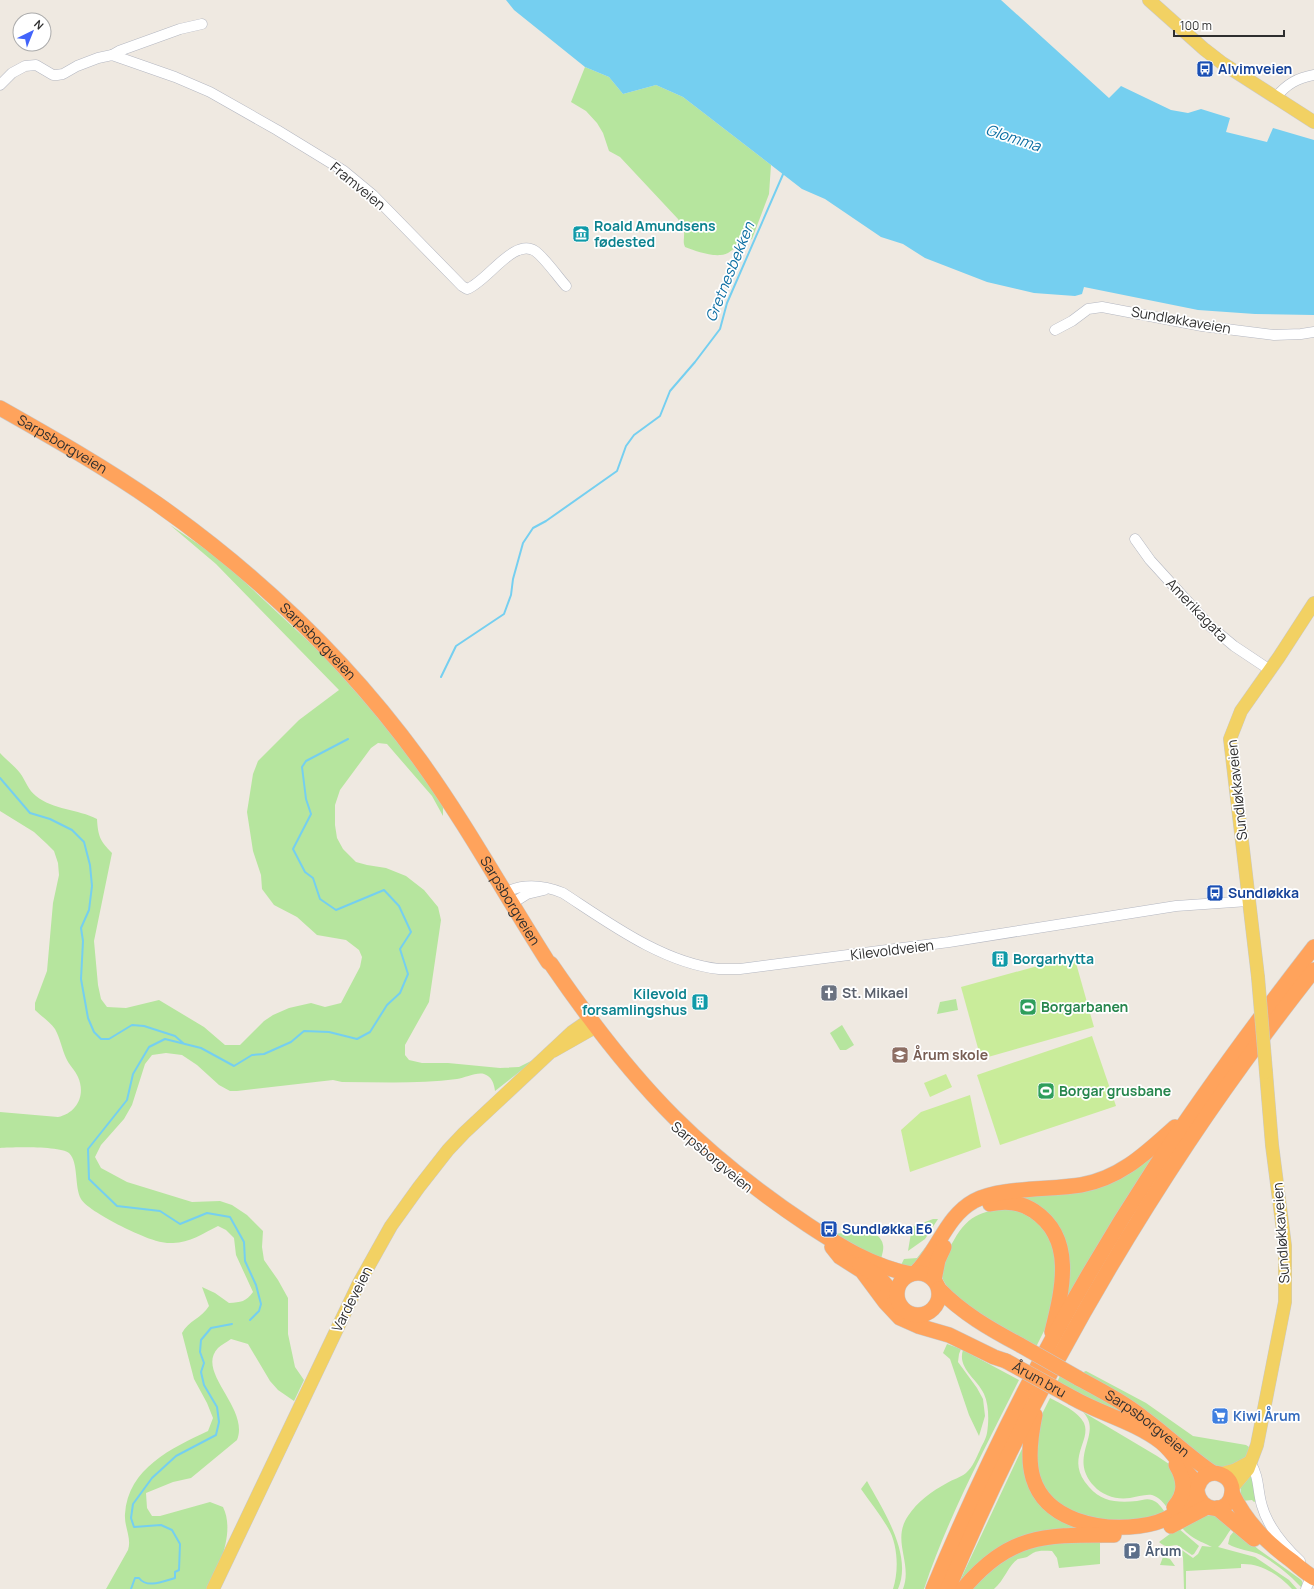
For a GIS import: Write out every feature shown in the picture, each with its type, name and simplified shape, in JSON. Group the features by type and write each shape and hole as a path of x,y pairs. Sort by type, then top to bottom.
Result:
{"highway":[{"name":"Sarpsborgveien","path":"0,408 77,452 156,503 222,553 295,617 362,688 419,759 446,798 548,962 551,964 590,1025 640,1091 693,1144 748,1189 832,1247 878,1276 897,1298"},
{"path":"933,1589 997,1446 1048,1349 1115,1232 1191,1113 1242,1041 1314,947"},
{"path":"948,1589 990,1494 1039,1397 1099,1286 1167,1175 1228,1084 1314,970"},
{"name":"Sarpsborgveien","path":"590,1025 656,1099 698,1140 738,1174 778,1204 832,1240 874,1264 900,1272 913,1274"},
{"path":"1006,1361 996,1353 949,1326 908,1312 899,1304 897,1298 898,1286 906,1277 913,1274 925,1262 952,1220 961,1210 974,1201 996,1193 1081,1185 1109,1177 1138,1160 1191,1113"},
{"path":"920,1315 926,1314 938,1301 935,1269 941,1252 956,1228 974,1211 989,1204 1007,1202 1018,1204 1030,1208 1048,1223 1055,1234 1063,1259 1062,1285 1048,1349"},
{"path":"832,1247 840,1257 862,1272 900,1318 910,1323 949,1335 994,1357 1006,1361"},
{"path":"913,1274 925,1274 936,1284"},
{"name":"Årum bru","path":"936,1284 958,1307 976,1320 1078,1378"},
{"name":"Årum bru","path":"1006,1361 1073,1398"},
{"name":"Sarpsborgveien","path":"1078,1378 1133,1410 1164,1433 1197,1462 1216,1474"},
{"path":"1039,1397 1031,1440 1031,1466 1035,1485 1051,1506 1064,1515 1096,1525 1129,1528 1163,1522 1178,1512 1198,1487 1204,1476 1216,1474 1228,1479 1243,1513 1252,1526 1278,1552 1310,1578"},
{"name":"Sarpsborgveien","path":"1073,1398 1087,1406 1133,1426 1161,1442 1178,1458 1198,1487"},
{"path":"1153,1524 1175,1507 1182,1496 1184,1489 1179,1470 1161,1442"},
{"path":"1198,1487 1199,1500 1212,1508 1275,1556 1310,1578"},
{"path":"963,1589 983,1567 1000,1554 1028,1541 1051,1537 1144,1534 1162,1530 1227,1503 1232,1490"}],"main road":[{"path":"1150,0 1216,58 1314,122"},
{"name":"Sundløkkaveien","path":"1232,1490 1248,1469 1257,1445 1279,1339 1285,1302 1286,1278 1285,1246 1272,1145 1258,976 1230,739 1241,711 1314,603"},
{"name":"Vardeveien","path":"213,1589 358,1285 391,1226 448,1150 464,1133 572,1032 590,1025"},
{"path":"1216,1474 1235,1470 1243,1464 1250,1462"}],"street":[{"path":"0,85 12,73 25,66 36,65 52,75 63,74 77,66 98,58 180,29 202,24"},
{"name":"Framveien","path":"112,54 175,77 210,92 271,126 344,171 373,195 462,286 467,289 477,284 514,251 528,248 536,251 566,286"},
{"path":"1276,97 1285,86 1302,77 1314,75"},
{"name":"Sundløkkaveien","path":"1055,330 1072,321 1088,309 1102,307 1202,326 1274,335 1314,332"},
{"name":"Amerikagata","path":"1135,539 1150,560 1210,626 1234,646 1270,670"},
{"name":"Kilevoldveien","path":"507,898 541,890 553,889 563,893 641,941 672,957 698,965 726,969 740,969 934,944 1176,906 1248,901"},
{"path":"1250,1462 1256,1470 1262,1507 1266,1516 1278,1536 1299,1560 1311,1570 1310,1578"}],"green space":[{"path":"585,67 609,77 623,94 656,85 683,97 771,165 769,194 752,239 745,241 723,255 706,254 685,247 684,232 678,219 620,157 609,151 603,133 597,123 586,111 571,102"},
{"path":"170,525 219,558 323,655 387,727 443,802 443,816 432,796 387,744 378,743 371,748 340,790 335,805 335,825 337,838 343,849 356,862 386,868 406,876 424,890 438,907 441,920 429,1002 405,1045 405,1055 409,1060 422,1063 448,1063 500,1068 519,1067 537,1058 495,1091 491,1079 487,1075 474,1074 457,1079 428,1082 342,1082 333,1080 230,1091 219,1085 197,1065 182,1055 166,1053 152,1055 145,1064 132,1105 124,1119 101,1145 95,1157 101,1168 127,1182 192,1202 220,1201 232,1205 247,1215 263,1231 262,1247 264,1260 288,1298 288,1334 295,1367 304,1380 294,1401 278,1390 270,1381 248,1344 231,1339 218,1348 213,1358 213,1368 236,1416 239,1428 237,1440 191,1478 173,1482 146,1493 147,1508 152,1516 160,1516 210,1502 223,1507 226,1517 227,1538 217,1570 207,1589 106,1589 128,1550 129,1537 125,1514 128,1498 134,1484 143,1472 154,1462 180,1445 208,1431 213,1418 194,1379 182,1333 188,1325 203,1314 209,1306 202,1287 215,1293 229,1303 243,1301 253,1292 236,1255 234,1238 226,1230 218,1226 196,1237 179,1243 166,1243 154,1240 118,1225 94,1211 81,1199 74,1163 69,1153 57,1149 47,1148 0,1148 0,1112 58,1117 65,1115 75,1107 80,1097 81,1090 78,1077 66,1058 55,1029 35,1010 35,1003 47,971 53,903 59,875 58,863 54,851 34,832 0,811 0,753 18,770 33,794 43,801 97,819 100,838 112,853 94,941 98,985 101,999 107,1007 126,1008 159,1000 204,1027 225,1045 240,1045 264,1021 289,1008 311,1003 325,1007 341,1003 360,967 362,957 359,950 346,940 317,935 297,917 274,905 262,889 261,875 253,851 247,812 253,774 258,761 299,720 339,690 216,564"},
{"name":"Borgarbanen","path":"1074,956 1094,1027 981,1059 961,987"},
{"path":"956,999 958,1010 937,1014 940,1002"},
{"path":"842,1025 854,1045 846,1050 840,1050 830,1033"},
{"name":"Borgar grusbane","path":"1092,1036 1116,1106 1000,1145 977,1075"},
{"path":"946,1074 952,1087 930,1097 924,1083"},
{"path":"970,1095 981,1147 910,1172 901,1130 921,1112"},
{"path":"1162,1144 1061,1309 1066,1259 1018,1196 1087,1189"},
{"path":"1014,1208 1046,1227 1059,1267 1047,1325 1036,1347 996,1325 965,1304 944,1282 941,1271 945,1255 966,1224 972,1219 986,1212"},
{"path":"933,1219 938,1219 925,1239 908,1251 912,1227"},
{"path":"865,1231 874,1233 881,1239 883,1252 881,1259 833,1234"},
{"path":"931,1240 913,1269 901,1265 904,1259 917,1258"},
{"path":"947,1344 961,1349 958,1362 983,1399 985,1416 979,1436 969,1415 950,1359 943,1353"},
{"path":"963,1350 1019,1380 980,1457 956,1509 924,1589 903,1589 906,1570 901,1534 903,1525 916,1506 930,1493 964,1475 968,1471 985,1440 988,1428 988,1408 986,1398 965,1368 962,1356"},
{"path":"1086,1371 1146,1403 1193,1436 1246,1445 1249,1447 1248,1456 1233,1467 1213,1468 1081,1373"},
{"path":"1061,1374 1145,1422 1056,1384"},
{"path":"1050,1398 1074,1411 1084,1423 1085,1437 1080,1451 1079,1468 1082,1477 1094,1492 1105,1499 1117,1501 1130,1502 1150,1499 1158,1503 1165,1512 1148,1521 1081,1518 1046,1495 1034,1459 1042,1414"},
{"path":"1083,1412 1169,1464 1179,1482 1168,1509 1161,1500 1152,1495 1144,1495 1133,1498 1115,1498 1106,1495 1094,1486 1087,1475 1084,1465 1084,1455 1090,1429 1088,1420"},
{"path":"1028,1436 1027,1473 1078,1525 1076,1534 1035,1536 956,1589"},
{"path":"1252,1473 1256,1501 1242,1501 1242,1485"},
{"path":"867,1481 888,1519 899,1548 902,1562 902,1576 898,1589 893,1589 897,1566 894,1542 885,1523 861,1489"},
{"path":"1204,1516 1217,1516 1233,1527 1218,1547 1255,1557 1289,1580 1297,1589 1292,1589 1269,1571 1248,1564 1241,1564 1241,1568 1186,1571 1186,1589 1184,1589 1183,1557 1173,1549 1175,1547 1179,1548 1193,1558 1198,1554 1202,1546 1212,1547 1192,1537 1180,1526"},
{"path":"1178,1528 1199,1546 1194,1554 1192,1555 1177,1545 1165,1546 1159,1542"},
{"path":"1236,1529 1258,1549 1300,1579 1303,1587 1301,1587 1281,1568 1261,1555 1236,1548 1228,1544 1230,1536"},
{"path":"1100,1541 1100,1564 1059,1568 1057,1558 1052,1551 1038,1551 1015,1561 998,1586 994,1589 968,1589 989,1567 1034,1543"},
{"path":"1163,1557 1170,1559 1175,1566 1160,1565"}],"water":[{"name":"Glomma","path":"506,0 1001,0 1109,98 1121,86 1171,110 1188,113 1201,109 1230,118 1226,132 1267,142 1273,128 1314,140 1314,315 1255,314 1198,310 1084,287 1082,294 1075,296 1034,293 987,282 925,258 903,244 881,237 825,199 802,189 683,97 656,85 623,94 609,77 585,67 514,10"}],"waterway":[{"name":"Gretnesbekken","path":"441,677 456,646 504,614 511,595 513,579 523,543 533,528 546,521 617,471 626,446 634,435 660,416 670,391 695,362 720,329 727,303 784,172"},
{"name":"Gretnesbekken","path":"250,1320 259,1311 261,1304 256,1285 245,1261 244,1242 230,1217 207,1213 180,1224 160,1211 117,1206 89,1179 88,1149 127,1100 133,1074 149,1047 165,1039 201,1048 234,1066 252,1055 264,1054 291,1042 304,1031 329,1032 357,1039 370,1032 387,1005 400,993 408,974 400,949 411,932 399,906 384,890 336,910 320,899 313,878 305,872 293,849 311,814 306,799 302,767 306,761 348,739"},
{"path":"0,778 30,813 50,819 72,830 84,842 90,865 92,886 89,910 81,928 83,941 81,979 88,1018 94,1032 101,1039 109,1039 132,1025 144,1026 175,1036 183,1043"},
{"name":"Gretnesbekken","path":"131,1589 135,1578 139,1578 142,1581 151,1584 175,1578 175,1572 179,1570 180,1544 172,1530 161,1525 134,1527 131,1518 133,1504 152,1478 176,1456 216,1435 219,1422 217,1407 204,1385 201,1372 204,1363 200,1352 201,1340 211,1328 232,1324"}],"place":[{"name":"Alvimveien","path":"1205,69"},
{"name":"Roald Amundsens fødested","path":"581,234"},
{"name":"Sundløkka","path":"1215,893"},
{"name":"Borgarhytta","path":"1000,959"},
{"name":"St. Mikael","path":"829,993"},
{"name":"Kilevold forsamlingshus","path":"700,1002"},
{"name":"Borgarbanen","path":"1028,1007"},
{"name":"Årum skole","path":"900,1055"},
{"name":"Borgar grusbane","path":"1046,1091"},
{"name":"Sundløkka E6","path":"829,1229"},
{"name":"Kiwi Årum","path":"1220,1416"},
{"name":"Årum","path":"1132,1551"}]}
